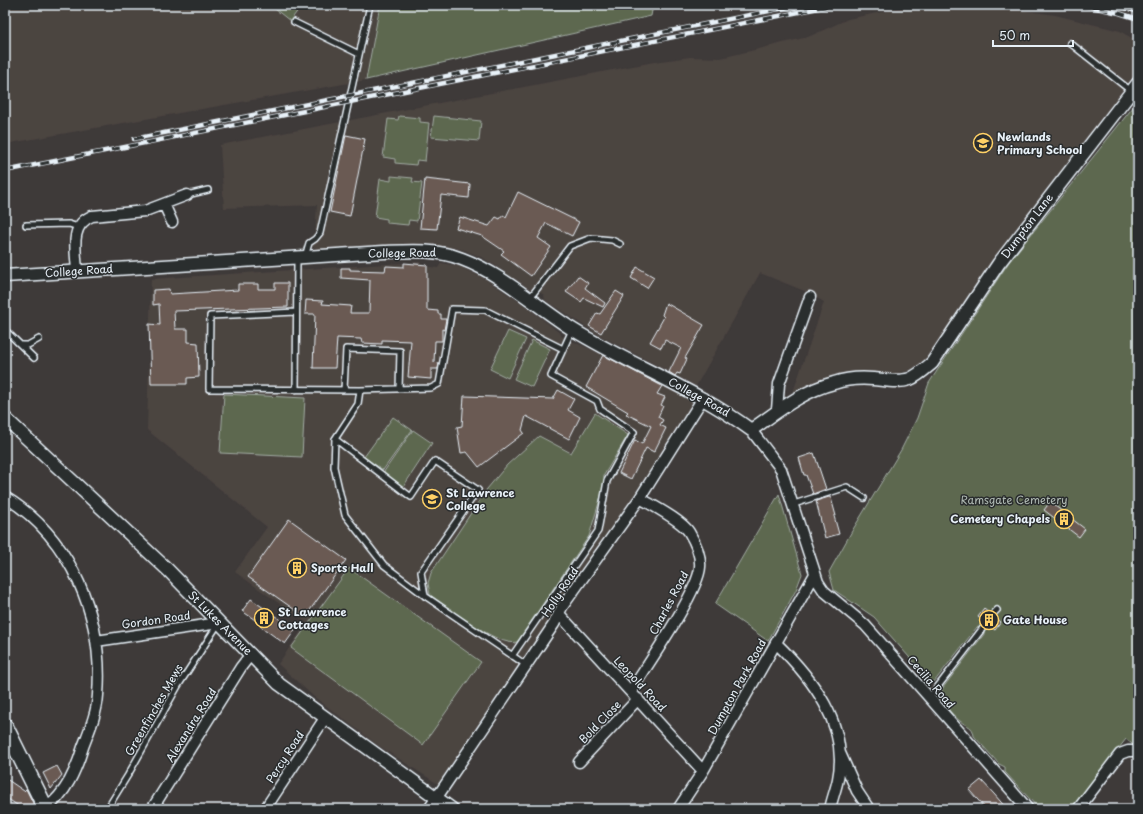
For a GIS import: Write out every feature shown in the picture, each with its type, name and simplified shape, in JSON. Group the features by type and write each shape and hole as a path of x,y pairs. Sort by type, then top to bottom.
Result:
{"main road":[{"path":"5,726 46,809"}],"street":[{"name":"Dumpton Lane","path":"777,410 804,395 833,383 853,379 892,381 909,379 922,372 932,362 999,263 1028,224 1135,87"},
{"path":"77,271 75,235 78,227 85,219 92,216 146,211 188,195"},
{"path":"164,204 172,222"},
{"name":"College Road","path":"5,276 416,251 443,253 479,266 572,329 704,398 727,412 751,430 781,469 794,504 815,574"},
{"path":"751,430 777,410 779,384 810,297"},
{"name":"Holly Road","path":"429,809 559,614 640,498 704,398"},
{"name":"St Lukes Avenue","path":"5,418 168,570 279,684 452,809"},
{"path":"5,497 35,519 59,545 74,572 87,602 96,640 99,665 98,696 92,722 74,774 57,799 46,809"},
{"name":"Charles Road","path":"631,691 689,597 698,576 700,567 694,542 688,531 640,498"},
{"name":"Dumpton Park Road","path":"678,809 703,771 815,574"},
{"name":"Cecilia Road","path":"815,574 824,591 865,625 1028,809"},
{"name":"Leopold Road","path":"559,614 703,771"},
{"name":"Gordon Road","path":"96,640 219,622"},
{"path":"776,643 791,658 817,689 835,730 839,752 838,778 830,809"},
{"name":"Alexandra Road","path":"152,809 241,667 251,654"},
{"name":"Bold Close","path":"579,762 638,700"},
{"name":"Percy Road","path":"266,809 325,718"},
{"path":"1078,809 1120,754 1128,751 1138,751"},
{"path":"839,752 857,791 869,809"}],"lane":[{"path":"296,390 296,312 301,259 309,243 320,233 370,5"},
{"path":"294,22 359,54"},
{"path":"1070,43 1135,87"},
{"path":"188,195 208,190"},
{"path":"26,225 69,224 78,227"},
{"path":"528,300 570,246 592,238 612,240 620,244"},
{"path":"296,312 210,316 209,389 360,390 432,388 439,384 452,309 485,310 563,349"},
{"path":"512,656 598,531 607,481 634,432 600,409 597,401 551,376 572,329"},
{"path":"5,330 34,358"},
{"path":"21,345 28,345 39,339"},
{"path":"344,390 346,349 400,351 399,389"},
{"path":"360,390 358,404 335,439 334,467 345,515 384,564 425,596 526,665"},
{"path":"335,439 412,497 435,461 478,490 421,572 425,596"},
{"path":"794,504 847,487 864,498"},
{"path":"992,615 997,610"},
{"name":"Greenfinches Mews","path":"107,809 128,776 178,686 219,622"},
{"path":"929,698 986,624"}],"shaded area":[{"path":"5,5 380,5 366,80 5,144"},
{"path":"933,5 999,7 1055,15 1120,31 1138,42 1138,74 1030,211 988,267 932,352 920,365 908,371 891,374 872,373 816,383 793,392 824,302 807,292 760,273 696,386 597,334 545,300 544,295 538,291 533,291 483,258 464,250 411,244 321,251 313,247 305,247 305,240 315,234 317,205 224,208 220,145 654,62 690,57 721,58 808,37 848,19 906,7"},
{"name":"St Lawrence College","path":"419,262 430,267 438,268 441,263 459,266 485,279 527,307 561,334 561,336 612,359 693,402 651,470 438,784 379,746 313,696 278,664 307,623 235,572 267,527 147,430 151,279"}],"green space":[{"path":"270,5 302,5 290,21"},
{"path":"380,5 653,5 651,16 366,80"},
{"name":"Ramsgate Cemetery","path":"1138,101 1138,749 1126,739 1071,809 1039,809 1005,772 1005,767 999,764 974,736 971,728 953,715 944,703 942,689 985,633 977,627 934,682 930,681 874,617 834,590 829,572 901,450 917,418 929,383 1009,262"},
{"path":"399,116 420,118 420,122 429,123 425,161 417,160 416,165 395,163 395,159 383,157 388,119 398,120"},
{"path":"434,116 481,121 479,141 431,137"},
{"path":"391,176 413,178 412,182 422,183 417,221 409,220 408,225 387,223 387,219 375,217 380,179 391,181"},
{"path":"508,331 526,339 508,378 490,369"},
{"path":"532,340 550,349 532,387 514,379"},
{"path":"224,394 305,398 302,457 220,453"},
{"path":"595,413 628,435 604,475 603,489 589,536 517,642 509,642 498,639 473,625 430,595 428,583 431,573 487,489 507,465 539,436 571,453"},
{"path":"393,417 412,430 383,470 364,457"},
{"path":"413,430 432,443 403,487 383,473"},
{"path":"779,494 802,574 796,590 768,641 715,604"},
{"path":"349,568 481,662 423,745 291,648"}],"building":[{"path":"346,135 365,139 350,216 330,212"},
{"path":"425,179 470,184 469,198 441,195 437,229 420,228"},
{"path":"518,192 579,222 572,236 546,223 538,238 551,247 531,276 501,254 504,251 482,236 456,228 460,217 489,226 496,217 500,219 503,215 506,217"},
{"path":"404,263 427,265 427,310 438,311 438,314 441,314 441,319 446,319 444,330 442,329 442,341 435,341 434,362 439,363 438,369 431,369 431,379 408,377 411,341 382,340 382,344 362,343 361,339 337,338 335,368 313,368 315,314 305,314 306,300 323,301 322,304 351,306 350,313 369,313 370,280 341,278 341,268 350,268 350,270 385,271 386,266 404,267"},
{"path":"637,267 654,277 647,288 631,278"},
{"path":"578,276 588,283 585,288 605,303 603,307 584,298 581,302 566,292"},
{"path":"275,283 288,283 288,307 174,311 175,329 188,329 188,342 198,343 199,377 187,378 187,384 151,384 149,324 160,325 159,304 153,305 153,290 169,289 170,294 238,290 238,284 258,284 258,289 275,289"},
{"path":"616,291 624,296 601,333 589,326 597,313 600,314"},
{"path":"666,303 704,325 685,358 687,359 680,374 677,373 675,376 669,372 681,348 665,340 661,348 650,342 664,317 662,315"},
{"path":"603,355 662,386 657,394 665,397 658,417 663,420 660,425 666,428 654,452 646,448 631,479 619,473 635,440 642,444 651,426 626,414 628,412 586,387"},
{"path":"558,390 574,399 568,410 580,417 569,439 526,416 522,430 524,433 479,467 467,452 461,453 457,427 462,426 464,396 553,399"},
{"path":"814,453 826,489 813,494 806,475 804,475 799,458"},
{"path":"829,497 831,498 836,516 834,516 839,534 825,538 816,501"},
{"name":"Cemetery Chapels","path":"1050,502 1085,529 1079,537 1044,510"},
{"name":"Sports Hall","path":"289,519 346,560 305,617 248,577"},
{"name":"St Lawrence Cottages","path":"251,599 295,630 285,644 260,626 261,624 242,611"},
{"name":"Gate House","path":"984,609 989,613 989,618 995,617 1001,622 995,630 989,626 988,621 983,621 978,617"},
{"path":"57,766 62,775 51,789 43,773"},
{"path":"5,778 24,791 26,789 34,805 32,809 23,809 5,797"},
{"path":"981,780 1007,809 986,809 969,790"}],"railway":[{"path":"134,139 799,5"},
{"path":"5,171 834,5"},
{"path":"1082,5 1119,13 1138,19"},
{"path":"1117,5 1138,12"}],"place":[{"name":"Newlands Primary School","path":"983,143"},
{"name":"St Lawrence College","path":"432,499"},
{"name":"Cemetery Chapels","path":"1064,519"},
{"name":"Sports Hall","path":"297,568"},
{"name":"St Lawrence Cottages","path":"264,618"},
{"name":"Gate House","path":"989,620"}]}
